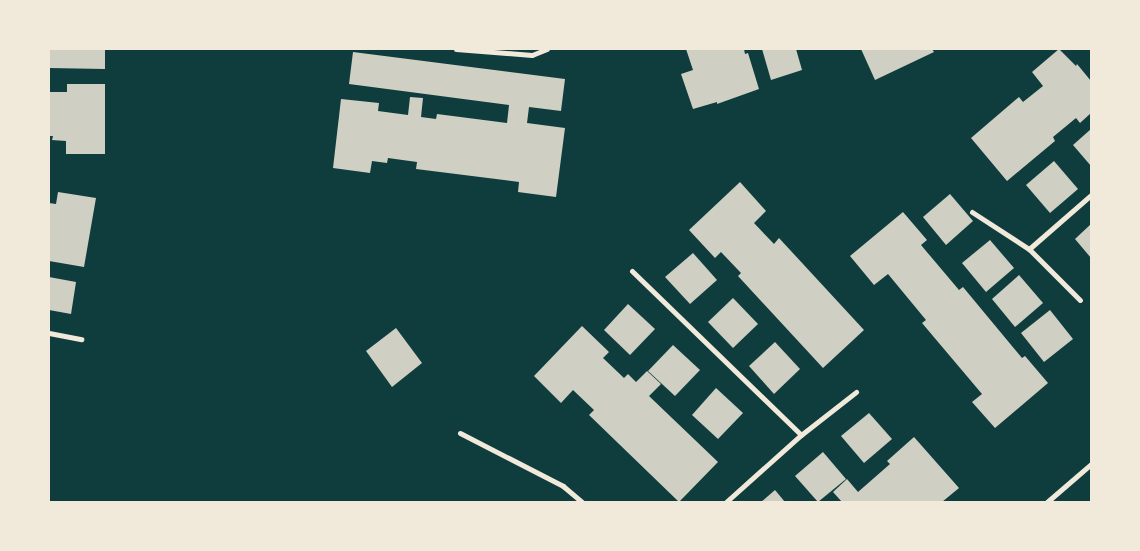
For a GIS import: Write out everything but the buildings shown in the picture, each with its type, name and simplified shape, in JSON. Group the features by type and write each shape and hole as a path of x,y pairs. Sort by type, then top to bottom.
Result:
{"street":[{"path":"456,49 532,55 547,49"},
{"path":"1029,249 1091,195"},
{"path":"972,212 1029,249 1080,300"},
{"path":"632,271 801,435"},
{"path":"49,333 81,339"},
{"path":"726,502 801,435 856,392"},
{"path":"460,433 563,486 582,502"},
{"path":"1046,502 1091,464"}]}
